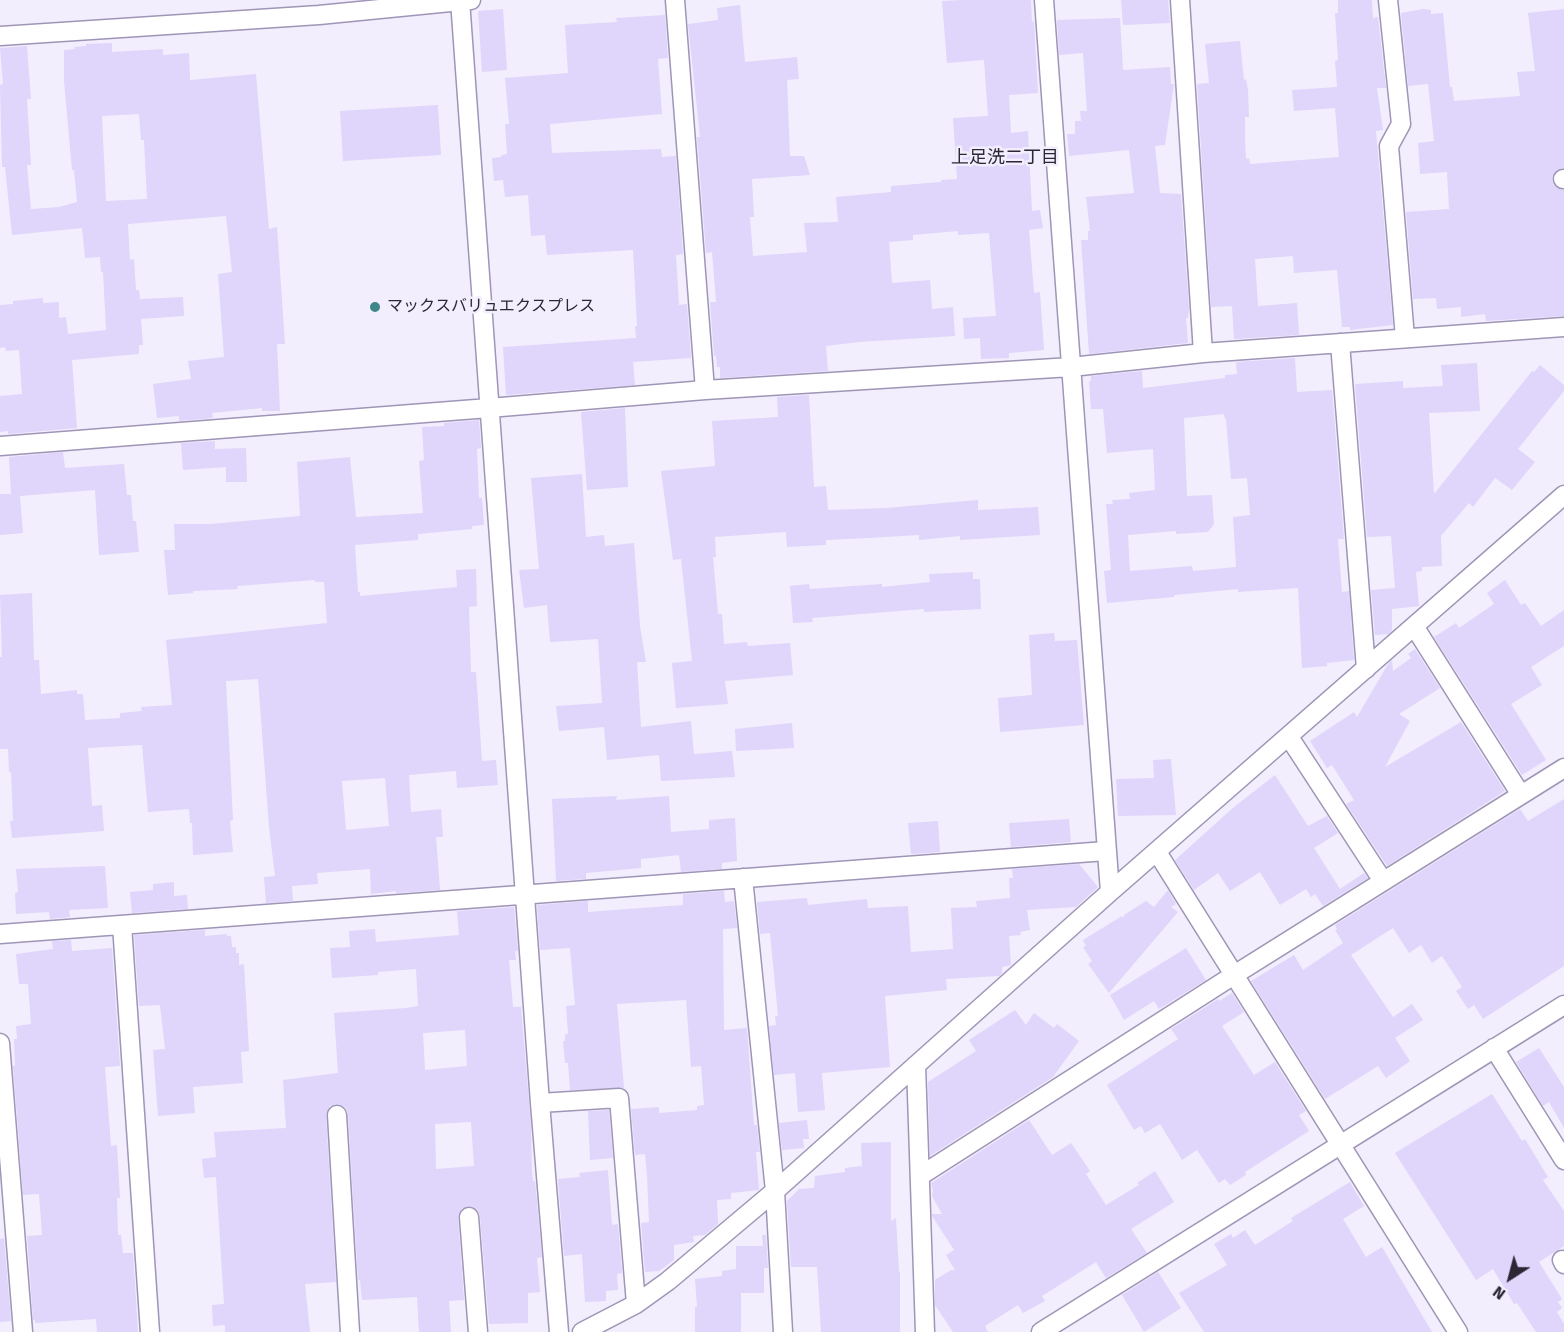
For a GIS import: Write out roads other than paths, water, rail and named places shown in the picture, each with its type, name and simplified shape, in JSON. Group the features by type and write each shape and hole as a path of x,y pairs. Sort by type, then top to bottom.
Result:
{"street":[{"path":"0,36 318,7 464,0 489,408 559,1332"},
{"path":"675,0 705,390"},
{"path":"1044,0 1110,892"},
{"path":"1179,0 1203,353"},
{"path":"1388,0 1401,124 1389,146 1405,338"},
{"path":"0,446 705,390 1071,367 1203,353 1564,327"},
{"path":"1340,343 1366,669"},
{"path":"582,1332 636,1304 668,1281 776,1191 1110,892 1564,495"},
{"path":"1414,626 1521,795"},
{"path":"1289,737 1383,881"},
{"path":"920,1176 1564,768"},
{"path":"0,934 1106,851"},
{"path":"1157,852 1458,1332"},
{"path":"743,878 776,1191 783,1332"},
{"path":"122,925 150,1332"},
{"path":"1041,1332 1564,1005"},
{"path":"0,1043 23,1332"},
{"path":"1494,1048 1564,1160"},
{"path":"916,1065 925,1332"},
{"path":"540,1103 619,1098 636,1304"},
{"path":"337,1115 350,1332"},
{"path":"469,1217 478,1332"}],"place":[{"name":"マックスバリュエクスプレス","path":"375,307"}],"district":[{"name":"上足洗二丁目","path":"1005,158"}]}
